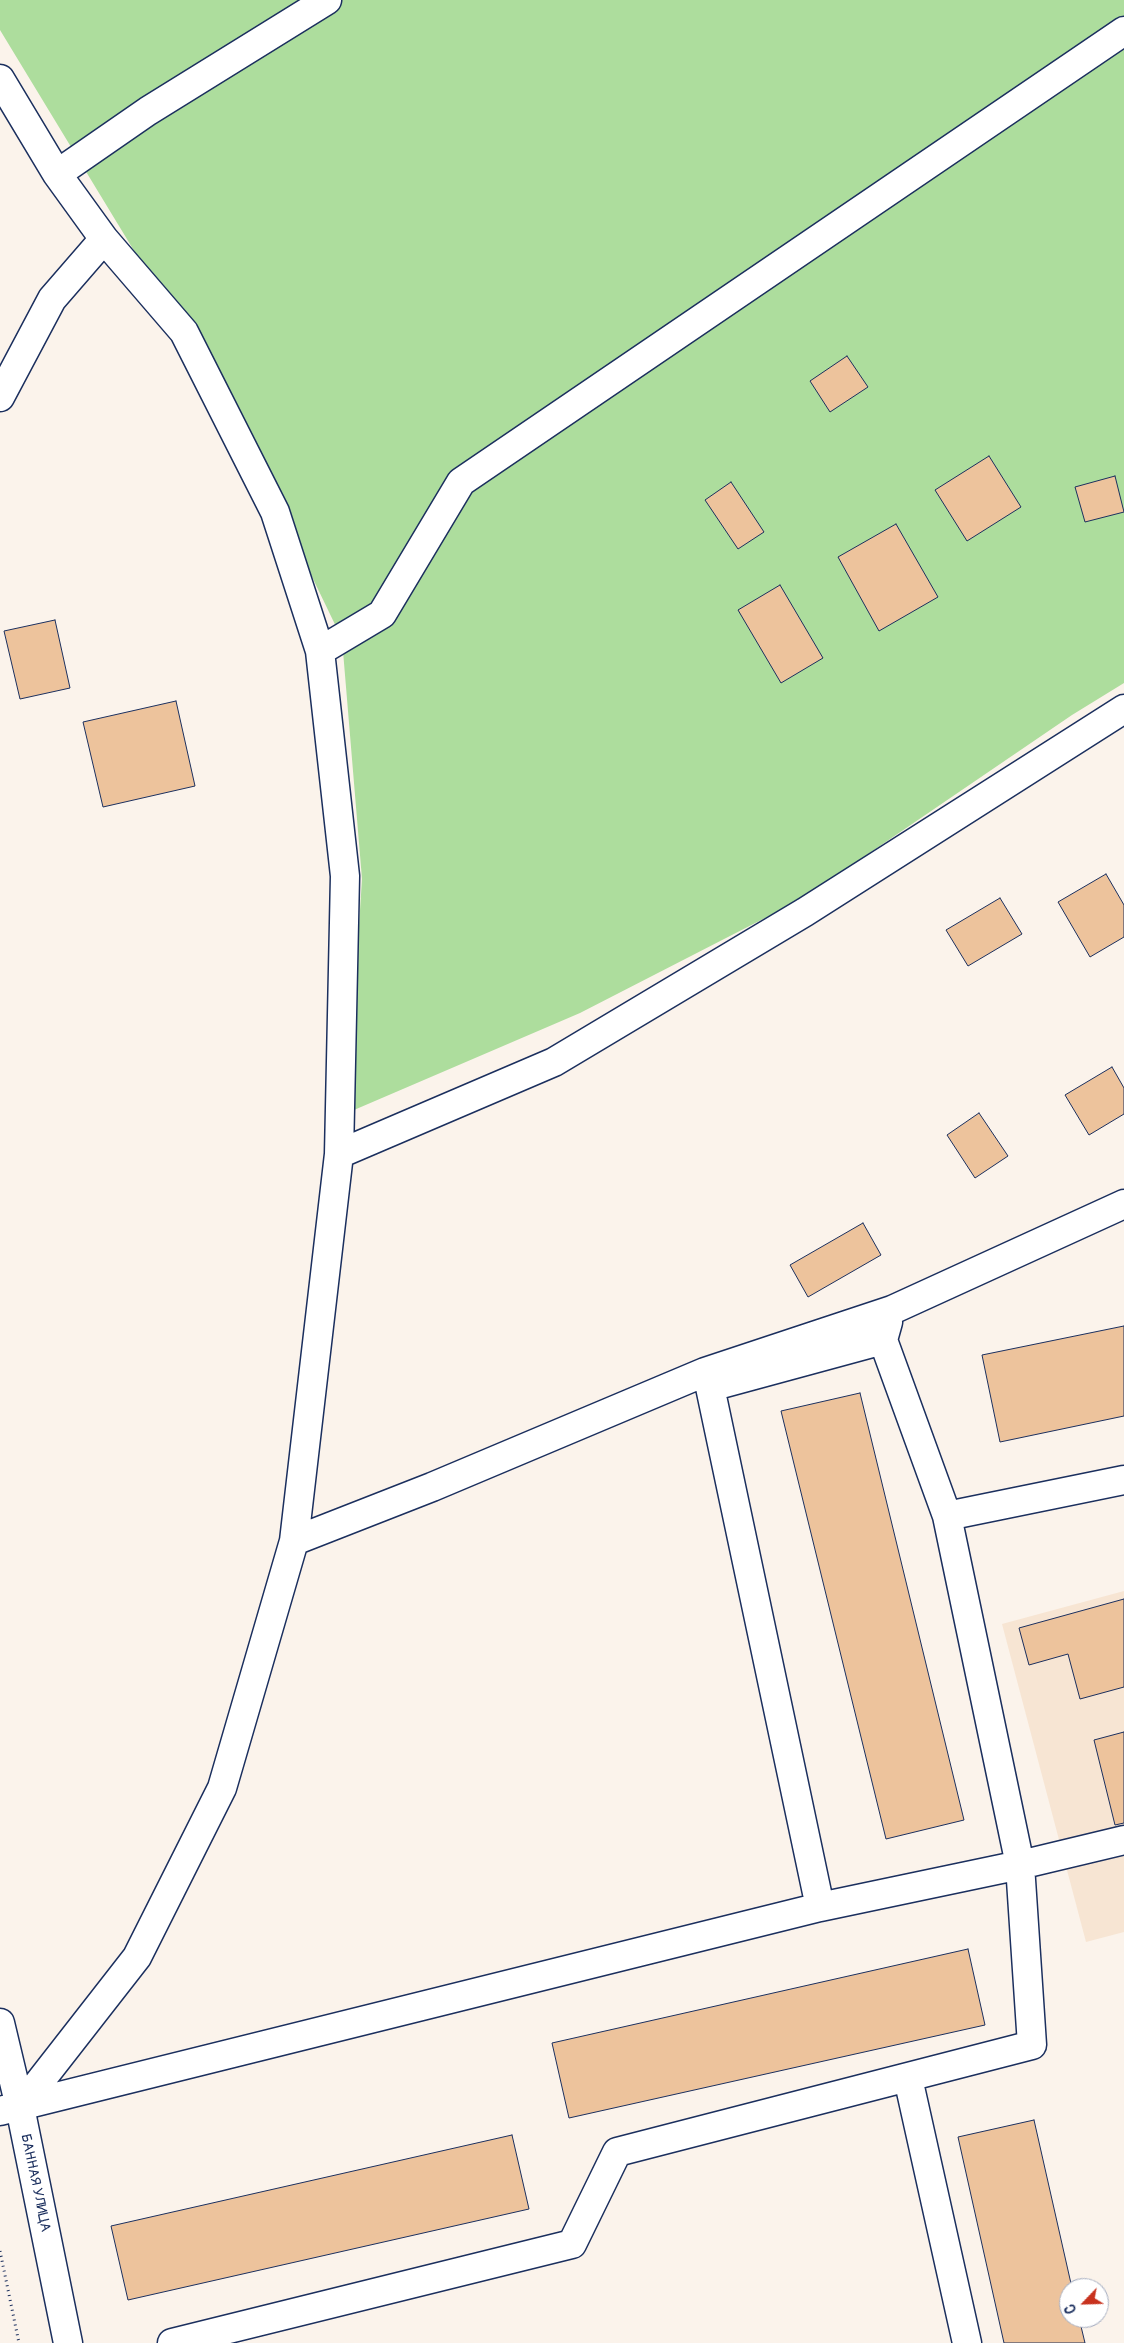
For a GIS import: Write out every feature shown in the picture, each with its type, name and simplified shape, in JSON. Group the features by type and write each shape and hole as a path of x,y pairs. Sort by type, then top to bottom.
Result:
{"street":[{"path":"57,174 148,111 327,0"},
{"path":"320,651 382,614 461,482 1124,31"},
{"path":"0,79 57,174 104,239 184,332 275,512 320,651 345,876 339,1154 294,1541 222,1788 137,1957 10,2109"},
{"path":"0,397 52,300 104,239"},
{"path":"339,1154 554,1062 805,912 1124,709"},
{"path":"294,1541 707,1379 892,1310 1124,1204"},
{"path":"172,2343 572,2244 617,2152 1032,2045 1020,1865 947,1516 883,1340 892,1310"},
{"path":"707,1379 883,1340"},
{"path":"707,1379 820,1908"},
{"path":"947,1516 1124,1480"},
{"path":"10,2109 820,1908 1020,1865 1124,1840"},
{"name":"БАННАЯ УЛИЦА","path":"0,2023 10,2109 68,2343"},
{"path":"908,2078 967,2343"}],"path":[{"path":"0,2251 20,2343"}],"shaded area":[{"path":"1124,1591 1124,1932 1086,1942 1002,1624"}],"green space":[{"path":"0,0 1124,0 1124,683 1072,715 802,899 580,1013 347,1113 362,879 342,639 235,417 0,30"}],"building":[{"path":"847,356 868,387 830,412 810,381"},
{"path":"989,456 1021,507 967,541 935,490"},
{"path":"1115,476 1124,512 1085,522 1075,487"},
{"path":"731,482 764,532 738,549 705,500"},
{"path":"896,524 938,597 879,631 838,557"},
{"path":"780,585 823,658 781,683 738,610"},
{"path":"55,620 70,688 20,699 4,631"},
{"path":"176,701 195,786 103,807 83,722"},
{"path":"1106,874 1124,905 1124,937 1090,957 1058,902"},
{"path":"1000,898 1022,934 968,966 946,930"},
{"path":"1112,1067 1124,1088 1124,1114 1089,1135 1065,1095"},
{"path":"979,1113 1008,1156 975,1178 947,1135"},
{"path":"863,1223 881,1255 808,1297 790,1265"},
{"path":"1124,1326 1124,1416 1000,1442 982,1355"},
{"path":"860,1393 964,1820 886,1839 781,1411"},
{"path":"1124,1599 1124,1687 1080,1699 1068,1654 1029,1665 1019,1628"},
{"path":"1124,1732 1124,1823 1115,1825 1094,1740"},
{"path":"968,1949 985,2025 569,2118 552,2043"},
{"path":"1034,2120 1070,2278 1059,2278 1059,2328 1081,2328 1085,2343 1004,2343 958,2137"},
{"path":"512,2135 529,2209 128,2300 111,2226"}]}
